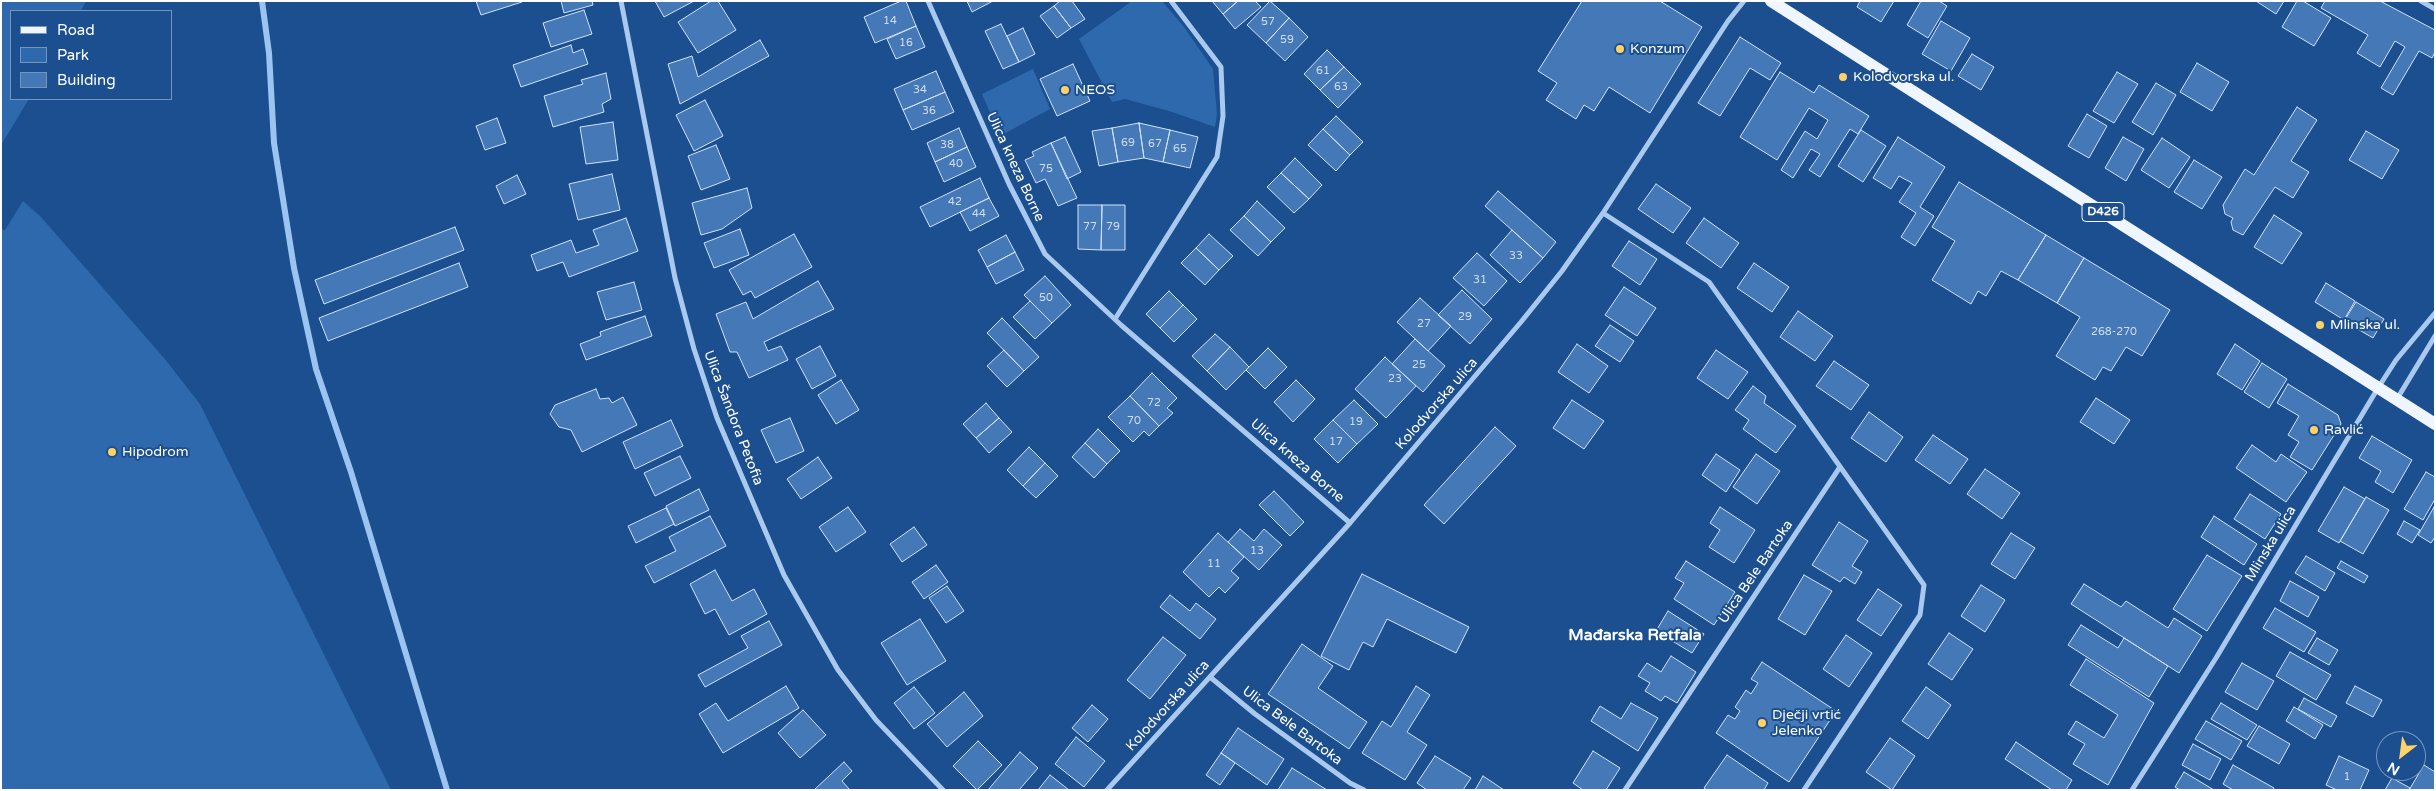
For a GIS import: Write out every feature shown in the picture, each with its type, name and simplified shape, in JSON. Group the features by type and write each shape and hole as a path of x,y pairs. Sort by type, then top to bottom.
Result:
{"main road":[{"name":"D426","path":"1771,1 2435,424"}],"street":[{"name":"Ulica Šandora Petofia","path":"621,1 675,278 694,349 718,418 784,575 838,670 876,720 944,790"},
{"name":"Ulica kneza Borne","path":"928,1 1005,175 1045,254 1115,319 1350,523"},
{"path":"1115,319 1218,157 1224,116 1221,67 1171,1"},
{"name":"Kolodvorska ulica","path":"1107,790 1350,523 1522,322 1562,271 1728,21 1744,1"},
{"path":"2421,1 2435,9"},
{"path":"1602,213 1709,282 1924,585 1920,615 1804,790"},
{"name":"Mlinska ulica","path":"2132,790 2216,658 2378,388 2396,360 2435,312"},
{"path":"2397,400 2435,336"},
{"name":"Ulica Bele Bartoka","path":"1625,790 1840,467"},
{"name":"Ulica Bele Bartoka","path":"1210,677 1263,720 1350,783 1364,790"}],"green space":[{"path":"1,1 86,1 82,10 10,10 10,100 28,100 1,145"},
{"path":"1132,1 1162,1 1184,27 1213,69 1217,114 1215,127 1169,111 1125,99 1112,102 1079,39"},
{"path":"1033,69 1050,109 1000,136 982,94"},
{"name":"Hipodrom","path":"23,201 41,217 164,358 200,404 391,790 1,790 1,229 5,230"}],"building":[{"path":"476,1 522,1 522,2 481,15"},
{"path":"561,1 592,1 593,5 564,13"},
{"path":"655,1 694,1 664,17"},
{"path":"711,1 718,1 736,30 698,53 678,22"},
{"path":"901,1 906,1 916,26 875,43 864,17"},
{"path":"967,1 993,1 972,12"},
{"path":"1060,1 1072,1 1085,19 1071,28 1054,6"},
{"path":"1212,1 1238,1 1223,14"},
{"path":"1238,1 1255,1 1261,7 1235,29 1223,14"},
{"path":"1270,1 1289,18 1266,43 1247,25"},
{"name":"Konzum","path":"1582,1 1660,1 1702,27 1650,113 1609,87 1594,111 1584,105 1576,119 1546,100 1557,83 1538,71"},
{"path":"1860,1 1894,1 1881,22 1857,7"},
{"path":"1921,1 1939,1 1947,6 1928,38 1907,25"},
{"path":"2256,1 2284,1 2276,14"},
{"path":"2297,1 2303,1 2331,18 2314,46 2282,27"},
{"path":"2325,1 2380,1 2435,30 2435,52 2432,58 2419,51 2393,95 2381,88 2405,47 2395,41 2380,67 2357,53 2368,35 2321,8"},
{"path":"1054,6 1071,28 1057,38 1040,16"},
{"path":"584,10 592,34 551,47 543,23"},
{"path":"1289,18 1308,37 1285,61 1266,43"},
{"path":"1941,21 1970,38 1951,71 1922,54"},
{"path":"1001,24 1019,62 1003,69 985,31"},
{"path":"916,26 925,47 896,59 887,39"},
{"path":"1023,28 1035,54 1019,62 1007,36"},
{"path":"1740,37 1781,63 1770,80 1750,68 1720,116 1698,103"},
{"path":"760,40 769,56 680,104 668,64 692,56 698,77"},
{"path":"571,45 573,53 583,49 588,64 521,87 513,65"},
{"path":"1327,50 1344,67 1320,90 1304,74"},
{"path":"1972,54 1994,67 1981,90 1958,76"},
{"path":"2197,63 2229,82 2212,111 2180,92"},
{"name":"NEOS","path":"1073,64 1090,101 1057,116 1040,79"},
{"path":"1344,67 1361,84 1338,108 1320,90"},
{"path":"936,71 945,92 903,110 894,89"},
{"path":"1780,72 1814,93 1819,85 1869,116 1858,134 1850,129 1820,177 1809,170 1820,154 1811,149 1793,178 1781,170 1805,131 1817,139 1828,120 1809,108 1777,160 1740,137"},
{"path":"2117,72 2138,84 2114,123 2093,111"},
{"path":"606,73 611,99 602,104 604,112 553,127 544,96 583,84 581,80"},
{"path":"2156,83 2176,95 2153,135 2132,122"},
{"path":"945,92 954,112 912,130 903,110"},
{"path":"705,100 723,136 694,151 676,115"},
{"path":"2297,107 2317,120 2291,161 2309,172 2293,198 2275,187 2243,235 2233,230 2231,222 2233,218 2225,214 2223,205 2245,169 2254,175"},
{"path":"2087,114 2107,126 2089,158 2068,146"},
{"path":"1336,116 1363,142 1350,155 1323,129"},
{"path":"497,118 506,143 485,150 476,126"},
{"path":"613,122 618,160 586,164 580,127"},
{"path":"1139,123 1144,158 1118,162 1112,128"},
{"path":"1139,123 1170,130 1163,162 1144,158"},
{"path":"959,128 967,147 935,162 927,143"},
{"path":"1112,128 1118,162 1099,166 1092,131"},
{"path":"1323,129 1350,155 1336,171 1308,145"},
{"path":"1170,130 1198,137 1190,168 1163,162"},
{"path":"1861,130 1886,146 1863,182 1838,166"},
{"path":"2366,131 2399,150 2382,179 2349,160"},
{"path":"1065,137 1081,172 1067,179 1051,143"},
{"path":"1898,137 1945,167 1920,207 1934,216 1915,246 1901,237 1916,213 1899,202 1912,183 1899,176 1891,189 1873,178"},
{"path":"2123,137 2144,149 2126,181 2105,168"},
{"path":"2162,138 2190,157 2169,188 2141,170"},
{"path":"1051,143 1077,198 1058,206 1045,179 1036,183 1025,160 1034,156 1032,152"},
{"path":"716,145 730,179 701,190 688,156"},
{"path":"967,147 976,167 944,182 935,162"},
{"path":"1295,158 1322,185 1309,199 1281,173"},
{"path":"2194,160 2222,177 2202,209 2174,192"},
{"path":"1281,173 1309,199 1294,213 1267,187"},
{"path":"612,174 620,210 578,220 569,184"},
{"path":"517,175 526,194 504,204 496,186"},
{"path":"980,178 989,198 930,227 920,207"},
{"path":"1959,182 2046,235 2018,280 2001,271 1986,296 1978,291 1971,304 1932,280 1955,241 1932,227"},
{"path":"1656,184 1691,208 1673,233 1638,209"},
{"path":"747,188 752,208 722,229 701,235 692,203"},
{"path":"1498,191 1556,242 1543,258 1485,206"},
{"path":"989,198 999,216 970,231 960,212"},
{"path":"1257,201 1285,228 1271,242 1244,216"},
{"path":"1078,205 1102,205 1101,250 1078,249"},
{"path":"1102,205 1125,205 1125,250 1101,250"},
{"path":"2274,215 2302,233 2282,264 2254,247"},
{"path":"1244,216 1271,242 1258,256 1230,230"},
{"path":"626,218 638,251 569,277 563,262 537,271 531,255 571,240 576,253 599,245 593,230"},
{"path":"1704,218 1739,243 1721,268 1686,243"},
{"path":"455,227 464,250 324,304 315,280"},
{"path":"740,229 749,255 714,268 704,243"},
{"path":"1512,230 1543,258 1520,283 1490,255"},
{"path":"794,234 812,267 755,298 751,291 743,295 729,270"},
{"path":"1209,234 1233,256 1219,270 1196,248"},
{"path":"1006,235 1015,252 987,267 978,250"},
{"path":"2046,235 2084,258 2057,303 2018,280"},
{"path":"1629,241 1657,259 1640,285 1612,266"},
{"path":"1196,248 1219,270 1205,285 1181,263"},
{"path":"1015,252 1024,270 996,284 987,267"},
{"path":"1477,253 1507,281 1484,306 1453,278"},
{"path":"2084,258 2170,310 2142,356 2126,347 2111,371 2103,367 2095,380 2056,356 2080,317 2057,303"},
{"path":"459,263 468,287 328,341 319,318"},
{"path":"1754,263 1789,287 1772,312 1737,288"},
{"path":"1045,276 1071,305 1052,323 1024,295"},
{"path":"818,281 834,309 764,342 768,351 781,346 788,360 749,378 737,352 730,352 716,314 746,302 753,319"},
{"path":"634,282 642,310 606,320 597,292"},
{"path":"2326,283 2355,301 2344,320 2315,302"},
{"path":"1624,287 1656,308 1637,336 1605,315"},
{"path":"1462,290 1492,319 1470,344 1438,315"},
{"path":"1169,291 1183,305 1160,328 1146,314"},
{"path":"1420,298 1451,326 1428,351 1397,322"},
{"path":"1030,301 1052,323 1035,339 1013,317"},
{"path":"2356,302 2384,319 2373,338 2344,321"},
{"path":"1183,305 1197,319 1174,342 1160,328"},
{"path":"1798,311 1833,336 1815,361 1780,337"},
{"path":"645,316 652,336 586,360 580,344 601,336 600,332"},
{"path":"1002,318 1039,357 1024,371 987,333"},
{"path":"1610,325 1634,341 1620,362 1595,346"},
{"path":"1215,334 1230,347 1207,371 1192,356"},
{"path":"1415,339 1445,366 1423,392 1392,364"},
{"path":"1577,344 1608,366 1589,393 1558,372"},
{"path":"2235,344 2260,361 2242,390 2217,374"},
{"path":"820,346 836,376 812,389 796,359"},
{"path":"1230,347 1249,367 1226,390 1207,371"},
{"path":"1268,348 1287,367 1265,389 1246,370"},
{"path":"1004,350 1024,371 1007,387 987,366"},
{"path":"1716,350 1748,372 1728,399 1697,378"},
{"path":"1385,357 1416,386 1386,418 1355,389"},
{"path":"1834,361 1869,385 1851,410 1816,386"},
{"path":"2262,363 2287,379 2269,408 2244,392"},
{"path":"1152,373 1177,398 1167,408 1173,413 1159,426 1130,396"},
{"path":"841,380 859,410 836,424 818,395"},
{"path":"1296,380 1315,399 1293,422 1274,402"},
{"name":"Ravlić","path":"2288,384 2338,415 2341,424 2312,470 2290,457 2299,442 2288,435 2299,416 2277,403"},
{"path":"1753,386 1766,396 1764,403 1796,426 1776,453 1743,429 1749,420 1735,410"},
{"path":"596,389 600,399 609,398 612,403 623,397 637,425 582,452 571,430 559,427 550,414 555,405"},
{"path":"1130,396 1159,426 1149,436 1144,431 1133,442 1108,417"},
{"path":"2096,398 2130,420 2114,444 2080,422"},
{"path":"1354,400 1378,424 1357,444 1333,420"},
{"path":"1572,400 1604,421 1584,449 1553,428"},
{"path":"986,403 999,418 976,438 963,424"},
{"path":"1869,412 1903,437 1886,462 1851,438"},
{"path":"790,418 804,451 776,463 761,430"},
{"path":"999,418 1012,432 989,453 976,438"},
{"path":"671,420 683,446 635,469 623,442"},
{"path":"1333,420 1357,444 1338,463 1314,439"},
{"path":"1495,427 1516,446 1444,524 1424,505"},
{"path":"1098,429 1120,451 1107,464 1085,443"},
{"path":"1933,435 1968,459 1950,484 1915,460"},
{"path":"2372,436 2412,460 2393,493 2375,482 2381,471 2359,458"},
{"path":"1085,443 1107,464 1094,478 1072,457"},
{"path":"2252,445 2276,462 2281,454 2307,472 2286,502 2236,468"},
{"path":"1029,447 1045,463 1023,486 1007,470"},
{"path":"1716,454 1740,470 1726,492 1702,475"},
{"path":"1756,454 1780,471 1757,504 1733,487"},
{"path":"680,456 691,478 655,496 644,473"},
{"path":"818,457 832,478 801,499 787,479"},
{"path":"1045,463 1058,476 1036,498 1023,486"},
{"path":"1985,469 2020,493 2002,519 1967,494"},
{"path":"2426,472 2435,477 2435,499 2423,520 2404,509"},
{"path":"2344,487 2365,499 2339,543 2318,531"},
{"path":"699,489 709,510 675,526 666,506"},
{"path":"1274,491 1304,522 1290,536 1259,505"},
{"path":"2250,494 2281,514 2265,539 2234,519"},
{"path":"2366,497 2389,510 2363,554 2340,541"},
{"path":"848,507 866,532 836,552 819,527"},
{"path":"1720,507 1755,530 1734,563 1709,547 1720,530 1710,523"},
{"path":"2434,507 2435,537 2431,543 2418,535"},
{"path":"666,508 674,524 636,543 628,526"},
{"path":"710,516 726,546 654,583 645,566 676,551 669,537"},
{"path":"2214,516 2257,544 2244,565 2201,537"},
{"path":"2404,521 2420,530 2412,543 2397,534"},
{"path":"1839,522 1868,541 1852,566 1862,572 1855,584 1844,577 1840,582 1812,565"},
{"path":"914,527 927,545 902,562 890,544"},
{"path":"1240,529 1254,541 1264,529 1282,545 1259,570 1228,542"},
{"path":"1218,533 1244,557 1231,571 1239,578 1225,593 1219,587 1209,597 1183,572"},
{"path":"2011,533 2035,548 2015,579 1991,564"},
{"path":"2207,555 2242,576 2207,631 2173,609"},
{"path":"2306,556 2335,573 2325,591 2295,573"},
{"path":"1686,561 1735,592 1714,625 1674,599 1684,583 1675,578"},
{"path":"2341,561 2368,576 2364,583 2337,568"},
{"path":"936,565 948,582 924,599 912,582"},
{"path":"715,570 732,601 754,589 767,614 729,635 715,609 705,614 690,584"},
{"path":"1362,574 1469,627 1456,653 1387,619 1373,647 1363,642 1349,670 1321,656"},
{"path":"1804,575 1832,591 1805,635 1778,619"},
{"path":"2290,581 2319,597 2308,617 2280,601"},
{"path":"2084,584 2121,607 2126,601 2168,628 2174,618 2202,636 2179,673 2071,604"},
{"path":"1981,585 2005,600 1985,632 1961,616"},
{"path":"947,586 964,611 946,623 929,598"},
{"path":"1878,589 1902,605 1881,636 1857,620"},
{"path":"1170,595 1190,611 1196,603 1216,619 1200,639 1160,607"},
{"path":"2275,608 2316,632 2304,652 2263,628"},
{"path":"1668,611 1704,634 1692,653 1656,631"},
{"path":"920,619 946,661 907,685 881,643"},
{"path":"769,621 782,645 705,687 698,675 748,648 741,636"},
{"path":"2081,625 2118,648 2124,638 2168,666 2149,697 2068,645"},
{"path":"1949,633 1973,649 1952,680 1928,664"},
{"path":"1846,635 1872,653 1849,687 1823,669"},
{"path":"1163,637 1186,655 1150,699 1127,680"},
{"path":"2317,638 2338,650 2329,665 2308,653"},
{"path":"1302,644 1333,666 1318,688 1367,722 1349,749 1268,694"},
{"path":"2290,652 2331,675 2316,700 2276,676"},
{"path":"1671,656 1696,672 1677,703 1665,696 1661,701 1645,691 1650,683 1638,676 1647,663 1661,672"},
{"path":"2086,659 2154,703 2108,785 2073,764 2085,744 2068,734 2076,721 2104,738 2118,715 2070,685"},
{"path":"1762,662 1836,711 1789,782 1716,733 1728,715 1735,719 1740,711 1735,707 1746,690 1751,694 1758,683 1751,679"},
{"path":"2242,663 2274,681 2257,710 2225,692"},
{"path":"786,686 799,708 723,753 699,714 716,703 728,721"},
{"path":"1416,686 1430,695 1407,732 1427,745 1405,780 1362,753 1382,721 1391,727"},
{"path":"2355,686 2382,700 2373,717 2346,703"},
{"path":"914,687 935,713 914,729 894,703"},
{"path":"1926,687 1951,705 1928,739 1902,721"},
{"path":"964,692 983,716 947,747 927,724"},
{"path":"2304,698 2337,716 2331,727 2298,709"},
{"path":"1631,703 1658,718 1638,751 1591,721 1600,706 1621,719"},
{"path":"2221,703 2257,725 2247,740 2211,719"},
{"path":"1092,705 1108,719 1088,742 1072,728"},
{"path":"2294,707 2323,725 2315,739 2286,721"},
{"path":"803,710 826,735 800,758 778,733"},
{"path":"2206,721 2242,741 2231,760 2195,739"},
{"path":"2259,726 2290,744 2279,764 2247,746"},
{"path":"1238,728 1284,759 1267,785 1221,753"},
{"path":"1076,737 1105,761 1084,787 1055,764"},
{"path":"1890,738 1915,756 1892,790 1866,772"},
{"path":"978,741 1002,765 977,790 953,766"},
{"path":"2016,742 2072,780 2066,790 2052,790 2005,759"},
{"path":"2193,744 2221,759 2210,780 2182,765"},
{"path":"1593,751 1620,768 1606,790 1583,790 1573,783"},
{"path":"1020,752 1038,768 1019,790 988,790"},
{"path":"1221,753 1235,763 1220,785 1206,775"},
{"path":"1727,755 1768,783 1764,790 1707,790 1704,788"},
{"path":"1435,756 1471,778 1463,790 1427,790 1417,783"},
{"path":"2339,756 2369,770 2360,790 2337,790 2326,785"},
{"path":"844,762 852,771 842,781 850,790 814,790"},
{"path":"2233,765 2274,788 2273,790 2233,790 2223,784"},
{"path":"2426,766 2435,772 2435,790 2409,790 2414,781 2426,781"},
{"path":"1292,768 1327,790 1278,790"},
{"path":"2184,772 2214,790 2180,790 2175,787"},
{"path":"1050,775 1069,790 1038,790"},
{"path":"1483,776 1504,790 1475,790"},
{"path":"2390,781 2397,781 2410,788 2409,790 2385,790"}],"waterway":[{"path":"262,1 269,53 274,143 294,268 316,369 351,472 447,790"}],"place":[{"name":"Konzum","path":"1620,49"},
{"name":"Kolodvorska ul.","path":"1843,77"},
{"name":"NEOS","path":"1065,90"},
{"name":"Mlinska ul.","path":"2320,325"},
{"name":"Ravlić","path":"2314,430"},
{"name":"Hipodrom","path":"112,452"},
{"name":"Dječji vrtić Jelenko","path":"1762,723"}],"district":[{"name":"Mađarska Retfala","path":"1635,636"}]}
